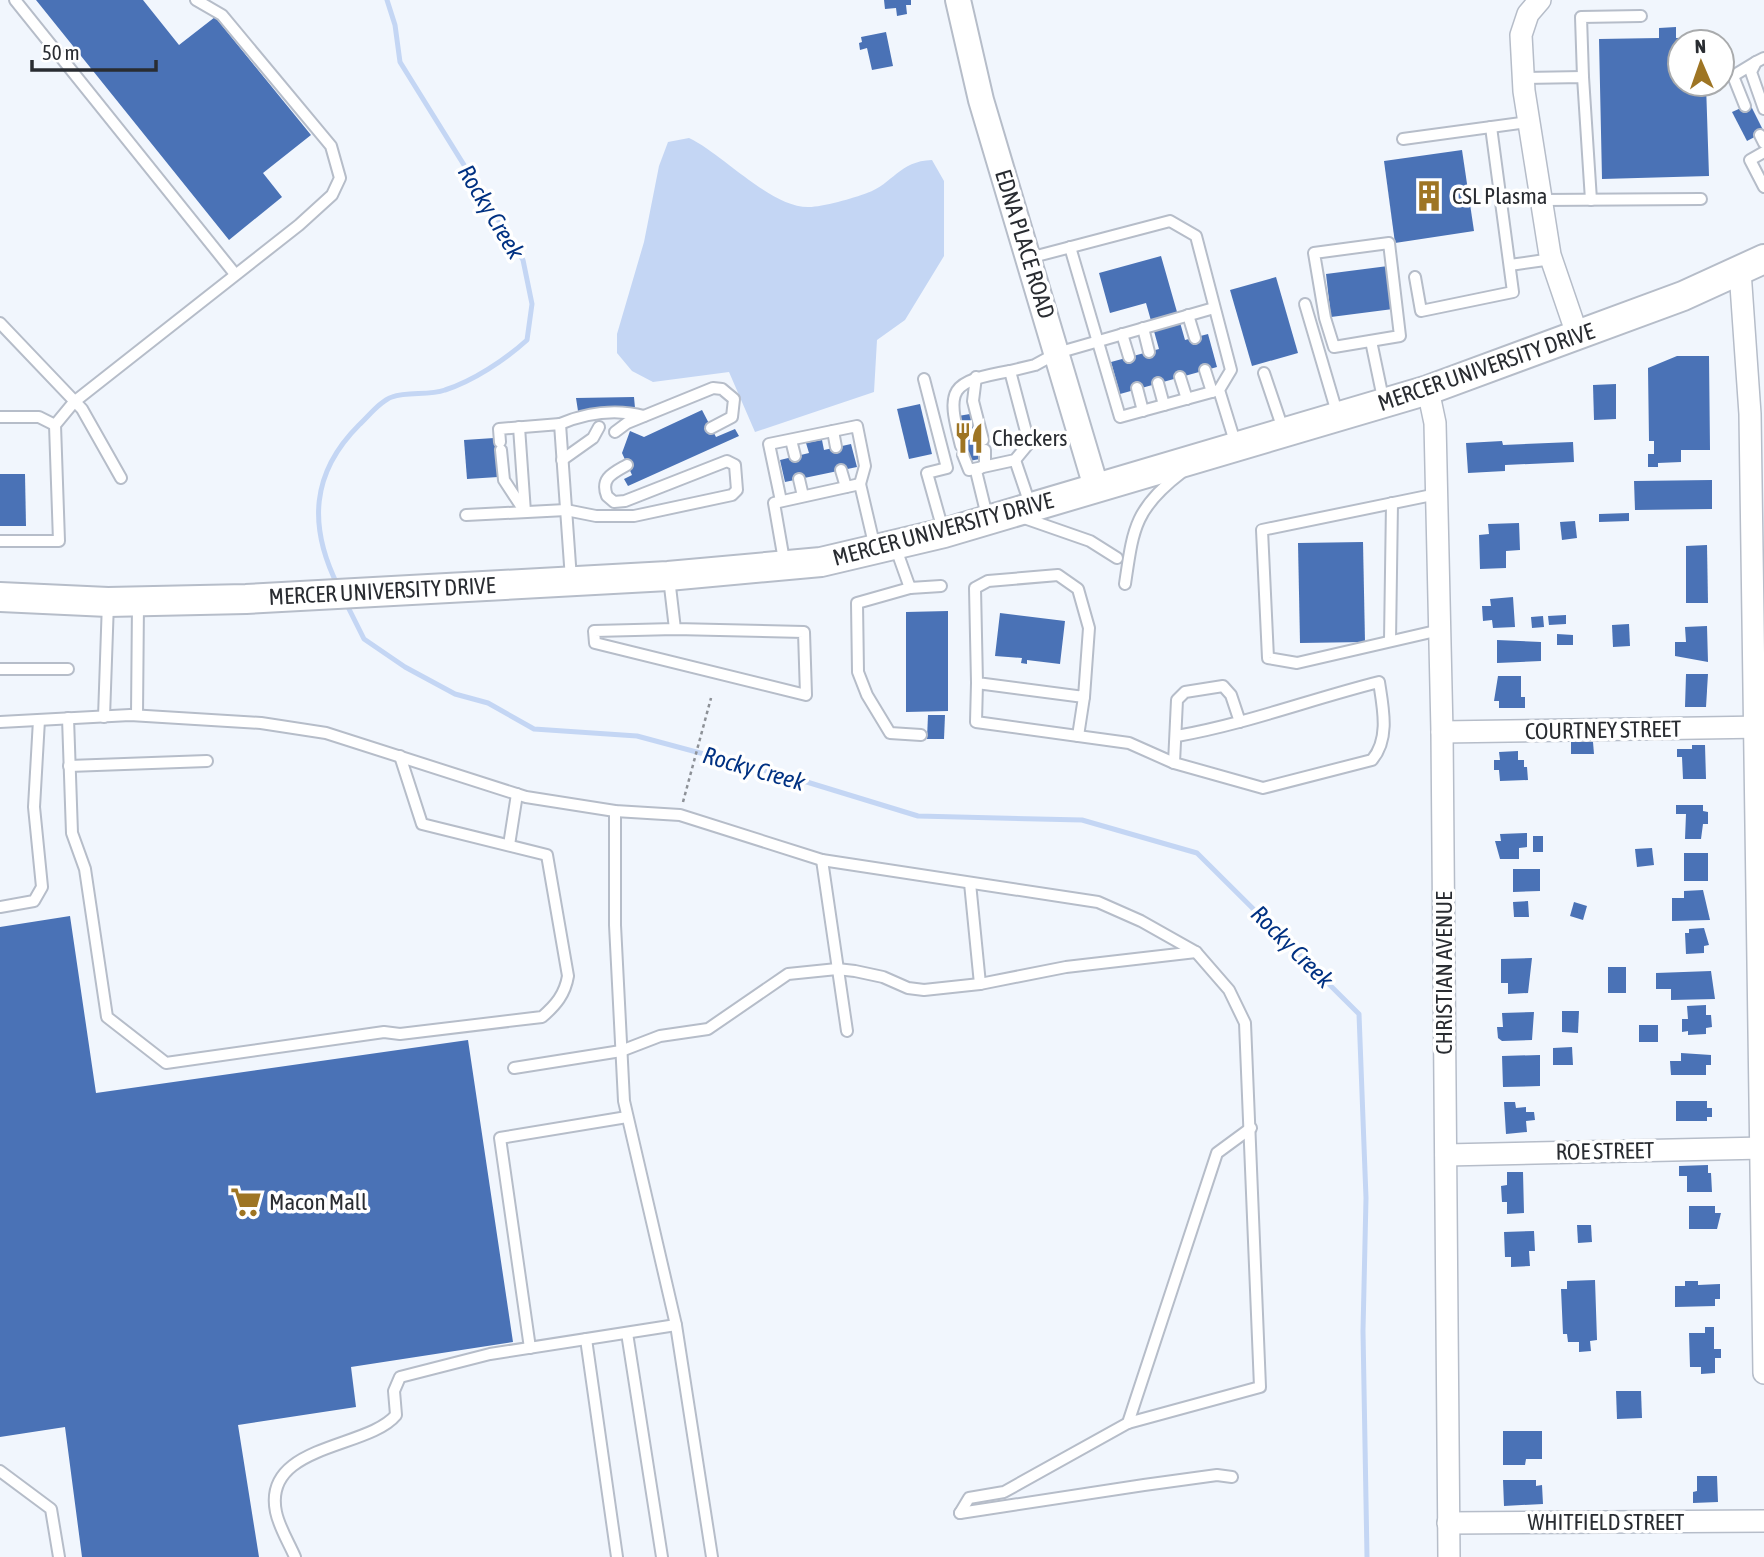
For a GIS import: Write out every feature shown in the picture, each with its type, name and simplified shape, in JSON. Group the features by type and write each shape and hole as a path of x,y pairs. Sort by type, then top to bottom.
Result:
{"main road":[{"name":"MERCER UNIVERSITY DRIVE","path":"0,597 108,602 572,582 785,566 886,548 1428,390 1578,337 1752,265"}],"street":[{"name":"EDNA PLACE ROAD","path":"958,0 981,100 1096,487"},
{"path":"1540,0 1528,14 1521,35 1523,78 1552,259 1578,337"},
{"path":"1752,265 1750,414 1759,727 1764,1373"},
{"name":"CHRISTIAN AVENUE","path":"1428,390 1435,423 1442,733 1449,1557"},
{"name":"COURTNEY STREET","path":"1442,733 1759,727"},
{"name":"ROE STREET","path":"1446,1155 1762,1148"},
{"name":"WHITFIELD STREET","path":"1448,1523 1764,1521"}],"lane":[{"path":"15,0 234,274"},
{"path":"0,541 59,541 55,425 75,402 332,195 340,178 331,146 323,135 222,15 196,0"},
{"path":"1591,200 1581,17 1641,16"},
{"path":"1745,106 1733,76 1760,60"},
{"path":"1760,60 1751,72 1764,109"},
{"path":"1523,78 1583,77"},
{"path":"1403,139 1528,122"},
{"path":"1415,277 1421,311 1513,292 1491,127"},
{"path":"1764,152 1750,159 1764,187"},
{"path":"1541,200 1701,199"},
{"path":"1029,258 1070,247 1170,221 1196,236 1231,370 1215,391 1120,417 1070,247"},
{"path":"1389,243 1400,336 1371,341 1334,347 1325,318 1314,253 1389,243"},
{"path":"1510,265 1552,259"},
{"path":"1305,304 1338,416"},
{"path":"1010,371 1029,443 1015,460 976,471 970,470 951,406 956,391 976,377 1035,365 1057,353 1214,308"},
{"path":"1188,315 1195,338"},
{"path":"0,323 82,409 121,478"},
{"path":"1143,328 1149,352"},
{"path":"1122,334 1129,357"},
{"path":"1371,341 1384,403"},
{"path":"1205,370 1236,445"},
{"path":"1264,373 1283,432"},
{"path":"976,377 973,401 984,445 985,465 976,471"},
{"path":"1180,377 1187,399"},
{"path":"924,379 947,468 927,472 944,533"},
{"path":"1158,383 1164,405"},
{"path":"562,460 604,431 713,388 722,388 734,399 732,417 711,428"},
{"path":"1138,388 1143,411"},
{"path":"525,512 505,480 499,429 560,424 579,416 628,412 643,416"},
{"path":"0,417 38,417 55,425"},
{"path":"560,424 572,582"},
{"path":"781,501 769,444 857,426 865,466 860,484 886,548 910,588"},
{"path":"519,428 525,512"},
{"path":"833,431 836,447"},
{"path":"791,440 795,456"},
{"path":"1125,584 1135,524 1160,492 1204,455"},
{"path":"1015,460 1031,507"},
{"path":"466,515 566,510 596,516 634,516 732,495 737,490 735,465 727,461 625,501 614,502 607,496 605,481 608,476 627,465"},
{"path":"842,470 846,487"},
{"path":"976,471 996,518 1036,520 1065,530 1117,558"},
{"path":"799,480 803,496"},
{"path":"785,566 774,503 860,484"},
{"path":"1437,494 1262,530 1268,658 1297,663 1440,630"},
{"path":"1390,641 1392,503"},
{"path":"1078,736 1089,628 1078,589 1058,575 988,581 975,588 976,722 1078,736 1129,743 1174,763 1262,788 1372,760 1383,742 1383,709 1379,682 1240,722 1177,736"},
{"path":"668,576 675,629"},
{"path":"921,735 890,733 867,695 858,672 857,603 910,588 941,586"},
{"path":"137,715 138,601"},
{"path":"104,717 108,602"},
{"path":"675,629 804,632 806,695 595,643 594,631 675,629"},
{"path":"0,669 68,669"},
{"path":"977,683 1084,697"},
{"path":"1174,763 1177,700 1185,692 1223,685 1231,695 1240,722"},
{"path":"0,722 137,715 261,723 333,734 517,794 615,811 680,815 822,860 1098,902 1141,921 1196,952 1229,990 1245,1023 1260,1387 1128,1423 1004,1492 969,1498 960,1513 1217,1475 1232,1478"},
{"path":"68,718 72,833 85,869 107,1017 166,1063 374,1033 401,1034 542,1017 554,1007 566,989 568,976 548,855 422,824 400,756"},
{"path":"0,907 34,901 42,887 34,807 39,720"},
{"path":"69,766 207,761"},
{"path":"509,845 517,794"},
{"path":"615,811 615,925 627,1117 676,1325 712,1557"},
{"path":"822,860 847,1031"},
{"path":"970,883 980,984"},
{"path":"514,1068 621,1051 660,1036 708,1029 788,974 837,969 883,977 908,988 980,984 1066,967 1196,952"},
{"path":"530,1348 500,1138 627,1117"},
{"path":"1128,1423 1217,1153 1251,1128"},
{"path":"295,1557 276,1511 276,1493 282,1477 309,1453 387,1426 396,1415 394,1391 400,1377 490,1354 676,1325"},
{"path":"627,1333 662,1557"},
{"path":"586,1339 617,1557"},
{"path":"0,1471 51,1509 59,1557"}],"path":[{"path":"687,788 711,698"}],"water":[{"path":"689,138 763,190 794,205 809,207 867,193 912,164 932,160 944,181 944,256 905,320 877,340 874,392 755,432 729,372 653,382 632,371 617,353 617,334 644,242 659,166 668,142"}],"building":[{"path":"36,0 143,0 179,45 215,17 311,135 263,173 282,197 229,240"},
{"path":"884,0 911,0 911,5 906,5 907,14 897,16 896,8 885,9"},
{"path":"1676,27 1666,28 1666,98 1706,98 1709,176 1602,179 1599,39 1659,38 1659,28"},
{"path":"886,32 893,66 872,70 867,48 860,50 861,37"},
{"path":"1750,104 1764,132 1747,141 1732,112"},
{"name":"CSL Plasma","path":"1462,150 1474,231 1395,243 1384,161"},
{"path":"1161,256 1185,340 1208,334 1217,367 1120,394 1111,362 1159,349 1146,303 1110,313 1099,273"},
{"path":"1388,266 1393,309 1331,317 1326,274"},
{"path":"1276,277 1298,353 1252,366 1230,290"},
{"path":"1677,356 1709,356 1710,450 1681,450 1681,462 1658,463 1658,467 1648,467 1648,454 1654,454 1654,441 1649,441 1648,368"},
{"path":"1616,384 1616,419 1594,420 1593,385"},
{"path":"634,397 635,408 578,411 576,398"},
{"path":"920,404 932,454 909,459 897,409"},
{"path":"702,410 716,437 735,429 739,436 628,486 624,479 632,475 622,453 630,431 644,437"},
{"name":"Checkers","path":"970,414 980,459 969,461 958,416"},
{"path":"494,438 498,477 467,479 464,440"},
{"path":"822,440 824,450 851,444 857,467 785,482 780,460 809,453 806,443"},
{"path":"1502,441 1503,445 1573,442 1574,462 1505,465 1505,471 1468,473 1466,443"},
{"path":"0,474 25,474 26,526 0,526"},
{"path":"1712,480 1712,509 1635,510 1634,481"},
{"path":"1629,513 1629,521 1599,522 1599,514"},
{"path":"1575,521 1577,538 1562,540 1560,522"},
{"path":"1519,523 1520,550 1506,551 1506,568 1480,569 1479,535 1489,534 1488,524"},
{"path":"1363,542 1365,642 1300,643 1298,543"},
{"path":"1707,545 1708,603 1686,603 1686,546"},
{"path":"1513,597 1515,627 1493,628 1492,620 1483,621 1482,606 1491,606 1490,599"},
{"path":"948,611 948,711 906,712 906,612"},
{"path":"1000,613 1065,621 1060,664 1027,660 1027,664 1021,663 1022,658 995,656"},
{"path":"1566,615 1566,624 1549,625 1548,616"},
{"path":"1543,616 1544,627 1532,628 1531,617"},
{"path":"1629,624 1630,646 1613,647 1612,625"},
{"path":"1707,626 1708,662 1675,656 1675,642 1686,642 1685,627"},
{"path":"1557,634 1573,635 1573,645 1557,645"},
{"path":"1497,640 1541,642 1541,661 1497,663"},
{"path":"1686,674 1708,674 1706,707 1685,707"},
{"path":"1498,676 1521,676 1521,697 1525,697 1525,708 1499,708 1499,701 1494,701"},
{"path":"928,715 945,715 944,739 927,739"},
{"path":"1571,742 1593,742 1594,754 1571,754"},
{"path":"1692,745 1705,745 1706,779 1683,779 1682,757 1677,757 1677,749 1692,749"},
{"path":"1518,751 1518,760 1524,760 1524,767 1527,767 1528,780 1500,781 1499,770 1494,770 1494,760 1500,760 1499,752"},
{"path":"1676,805 1703,805 1703,811 1708,812 1708,824 1703,824 1701,839 1685,839 1686,814 1676,814"},
{"path":"1527,833 1527,847 1519,848 1519,859 1500,859 1495,841 1501,841 1500,834"},
{"path":"1533,836 1543,836 1543,852 1533,852"},
{"path":"1652,848 1654,865 1637,867 1635,849"},
{"path":"1684,853 1708,853 1708,881 1684,881"},
{"path":"1513,869 1540,869 1540,891 1513,892"},
{"path":"1703,890 1710,920 1672,921 1672,898 1684,898 1684,891"},
{"path":"1528,901 1529,917 1514,917 1513,902"},
{"path":"1574,902 1587,906 1583,920 1570,916"},
{"name":"Macon Mall","path":"70,916 96,1093 468,1040 513,1342 351,1367 356,1407 238,1425 259,1557 82,1557 65,1427 0,1437 0,927"},
{"path":"1704,928 1709,945 1704,946 1704,953 1686,954 1685,933 1689,933 1689,929"},
{"path":"1532,958 1528,993 1508,994 1508,983 1501,983 1501,959"},
{"path":"1608,967 1626,967 1626,993 1608,993"},
{"path":"1711,971 1715,999 1671,1000 1671,989 1656,989 1656,973"},
{"path":"1706,1005 1706,1015 1711,1015 1712,1027 1706,1028 1706,1034 1688,1035 1688,1031 1682,1032 1682,1019 1688,1019 1687,1006"},
{"path":"1562,1011 1579,1011 1578,1033 1562,1032"},
{"path":"1534,1012 1532,1040 1502,1041 1498,1038 1497,1027 1503,1027 1502,1013"},
{"path":"1639,1025 1658,1025 1658,1042 1639,1042"},
{"path":"1572,1047 1573,1065 1553,1065 1553,1048"},
{"path":"1681,1053 1711,1055 1711,1065 1706,1065 1706,1075 1671,1075 1670,1061 1681,1061"},
{"path":"1540,1055 1540,1086 1503,1087 1502,1056"},
{"path":"1676,1101 1707,1101 1707,1108 1712,1108 1712,1117 1707,1117 1707,1121 1676,1121"},
{"path":"1504,1102 1515,1102 1516,1108 1526,1107 1526,1112 1534,1112 1535,1120 1526,1121 1527,1132 1506,1134"},
{"path":"1708,1165 1712,1192 1687,1192 1687,1176 1679,1176 1679,1166"},
{"path":"1507,1172 1523,1172 1524,1213 1507,1214 1507,1202 1502,1202 1501,1186 1507,1185"},
{"path":"1689,1206 1715,1206 1715,1213 1721,1213 1717,1229 1689,1229"},
{"path":"1577,1225 1591,1225 1592,1242 1578,1243"},
{"path":"1534,1231 1535,1251 1529,1251 1530,1266 1511,1267 1511,1257 1505,1257 1504,1232"},
{"path":"1595,1280 1597,1340 1590,1341 1591,1351 1579,1352 1579,1342 1568,1342 1567,1334 1563,1334 1561,1289 1567,1289 1567,1281"},
{"path":"1685,1281 1698,1281 1698,1285 1720,1284 1720,1299 1715,1299 1715,1306 1675,1307 1675,1286 1685,1286"},
{"path":"1705,1327 1714,1327 1714,1349 1721,1349 1721,1358 1715,1358 1715,1373 1701,1374 1701,1367 1690,1367 1689,1333 1705,1333"},
{"path":"1616,1391 1641,1391 1642,1418 1617,1419"},
{"path":"1503,1431 1542,1431 1542,1459 1526,1459 1525,1465 1503,1465"},
{"path":"1697,1476 1717,1476 1718,1502 1693,1503 1693,1492 1697,1491"},
{"path":"1503,1480 1536,1480 1536,1486 1542,1485 1543,1504 1504,1506"}],"waterway":[{"name":"Rocky Creek","path":"338,586 322,542 319,501 323,481 343,443 388,399 398,395 445,390 488,369 509,355 527,340 532,304 523,260 400,62 395,25 387,0"},
{"name":"Rocky Creek","path":"345,601 364,639 405,667 455,694 488,703 534,729 637,736 797,779 918,816 1082,820 1197,853 1359,1014 1366,1198 1363,1331 1367,1557"}],"place":[{"name":"CSL Plasma","path":"1429,196"},
{"name":"Checkers","path":"969,438"},
{"name":"Macon Mall","path":"246,1202"}]}
